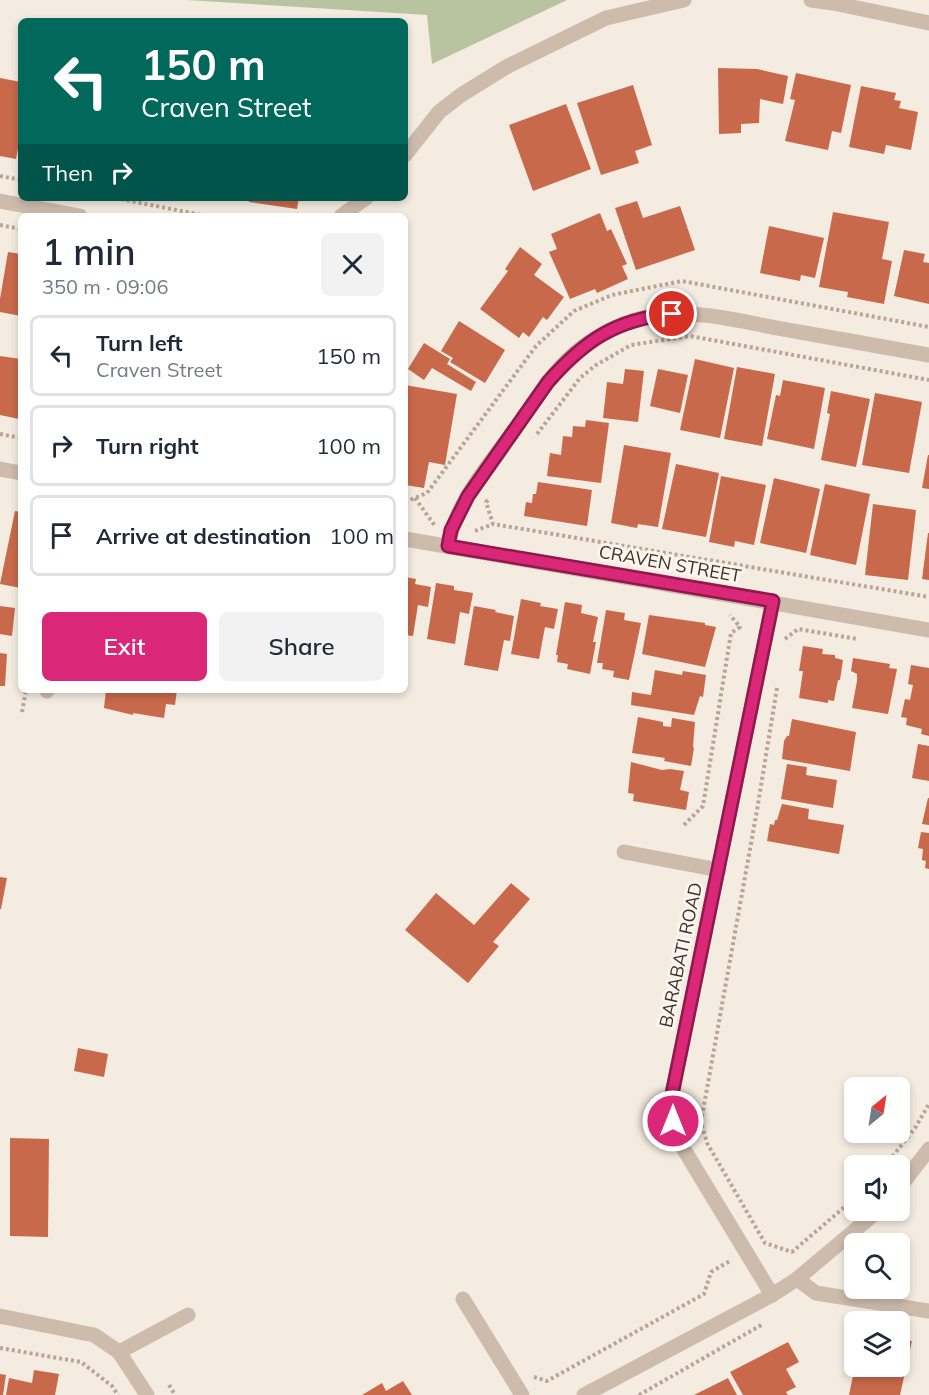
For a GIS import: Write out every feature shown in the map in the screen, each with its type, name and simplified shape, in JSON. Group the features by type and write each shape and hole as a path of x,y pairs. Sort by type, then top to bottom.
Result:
{"street":[{"path":"408,151 439,112 461,95 508,66 606,18 684,0"},
{"path":"811,0 929,23"},
{"path":"0,201 64,213"},
{"path":"345,213 362,201"},
{"path":"448,546 451,530 468,496 548,382 579,349 614,327 632,320 672,314 713,316 929,355"},
{"path":"0,469 18,472"},
{"name":"CRAVEN STREET","path":"408,539 773,601 929,630"},
{"name":"BARABATI ROAD","path":"772,1295 683,1148 673,1121 671,1099 773,601"},
{"path":"624,852 719,870"},
{"path":"910,1173 929,1149"},
{"path":"584,1395 772,1295 797,1279 866,1221"},
{"path":"797,1279 816,1293 929,1311"},
{"path":"463,1299 519,1390"},
{"path":"0,1316 94,1335 119,1352 147,1395"},
{"path":"119,1352 188,1316"}],"path":[{"path":"0,176 18,179"},
{"path":"130,201 192,213"},
{"path":"0,225 18,228"},
{"path":"408,501 427,493 536,346 574,311 612,295 682,281 929,327"},
{"path":"537,435 580,378 596,365 631,345 690,336 929,380"},
{"path":"0,434 18,437"},
{"path":"494,492 486,502 493,524 929,597"},
{"path":"684,825 703,806 731,633 740,627 728,613"},
{"path":"784,640 798,629 863,640"},
{"path":"777,685 701,1122 707,1143 765,1243 792,1252 844,1207"},
{"path":"22,711 25,693"},
{"path":"894,1155 915,1128 929,1104"},
{"path":"519,1390 533,1377 547,1381 704,1294 711,1272 765,1243"},
{"path":"639,1395 767,1321"},
{"path":"0,1348 81,1362 112,1386 118,1395"},
{"path":"169,1385 175,1395"}],"green space":[{"path":"186,0 567,0 432,64 427,15"}],"building":[{"path":"718,68 757,69 788,76 783,104 760,99 759,123 741,124 741,133 719,134"},
{"path":"796,73 851,85 841,133 832,131 828,150 785,141 795,100 790,99"},
{"path":"0,78 18,81 18,149 16,159 0,156"},
{"path":"633,85 652,145 635,151 639,163 601,175 577,103"},
{"path":"861,86 896,93 894,100 901,101 899,108 918,112 911,150 886,145 884,154 849,147"},
{"path":"566,104 591,169 533,191 509,125"},
{"path":"249,201 298,201 297,209"},
{"path":"637,201 643,218 680,206 695,250 636,270 615,208"},
{"path":"833,212 889,222 882,259 892,261 884,304 847,297 848,292 819,287"},
{"path":"600,213 607,231 611,229 627,264 622,266 628,279 597,293 595,289 570,299 549,252 557,249 551,234"},
{"path":"769,226 824,238 815,278 801,275 800,281 760,273"},
{"path":"520,247 542,264 534,275 564,297 547,320 543,317 529,337 523,332 519,338 480,309 508,271 505,269"},
{"path":"904,250 925,254 923,262 929,263 929,304 894,296"},
{"path":"8,252 18,254 18,315 0,312"},
{"path":"459,321 505,350 485,383 450,362 453,358 441,351"},
{"path":"424,343 450,359 447,364 476,382 471,391 432,368 424,380 408,369"},
{"path":"0,356 18,359 18,419 0,415"},
{"path":"695,359 734,368 720,438 680,430"},
{"path":"737,367 775,374 762,446 724,439"},
{"path":"625,369 644,371 638,422 603,418 607,382 623,384"},
{"path":"658,369 688,375 680,413 650,406"},
{"path":"783,380 825,388 814,449 767,439 776,395 780,396"},
{"path":"408,386 457,394 445,465 429,462 424,488 408,485"},
{"path":"831,391 870,399 856,467 821,460 830,414 827,413"},
{"path":"875,393 922,402 909,473 862,465"},
{"path":"586,420 609,423 601,483 547,476 550,453 561,455 563,436 572,437 573,426 585,427"},
{"path":"624,445 671,453 658,527 638,524 637,528 611,523"},
{"path":"929,455 929,489 922,488"},
{"path":"676,464 719,473 706,537 662,529"},
{"path":"721,476 766,485 754,545 735,541 734,547 709,542"},
{"path":"774,478 820,489 806,553 760,543"},
{"path":"538,482 592,490 587,526 524,516 526,502 532,503"},
{"path":"825,484 870,494 856,565 810,555"},
{"path":"873,504 916,510 908,580 865,575"},
{"path":"15,511 18,512 18,587 0,584"},
{"path":"929,533 929,580 922,579"},
{"path":"408,578 416,579 415,584 431,587 428,607 418,605 413,636 408,635"},
{"path":"436,583 454,586 454,590 473,593 469,614 460,612 455,644 427,639"},
{"path":"521,599 541,603 540,606 558,609 554,629 545,627 539,659 511,654"},
{"path":"565,602 582,605 581,613 598,617 590,674 567,669 568,664 557,662 558,655 556,655"},
{"path":"0,606 15,608 12,636 0,634"},
{"path":"474,606 514,616 510,641 504,640 498,671 464,665"},
{"path":"606,610 625,613 624,620 641,623 629,680 613,677 614,671 602,669 603,663 597,663"},
{"path":"649,615 705,623 705,625 716,627 705,667 642,654"},
{"path":"803,646 823,649 822,654 835,655 835,658 843,660 834,701 828,700 828,703 799,698 803,671 799,671"},
{"path":"0,653 7,654 5,686 0,686"},
{"path":"853,658 890,664 889,668 897,669 888,714 852,708 857,681 857,674 851,671"},
{"path":"911,665 929,668 929,736 921,734 922,729 906,725 907,718 901,717 905,699 910,700 913,685 908,684"},
{"path":"655,670 682,675 683,671 706,675 703,697 700,696 694,715 631,705 632,692 651,695"},
{"path":"106,693 177,693 175,705 166,704 164,718 133,713 133,715 104,708"},
{"path":"638,717 663,722 663,726 671,727 672,718 695,722 691,766 664,761 665,758 632,753"},
{"path":"792,719 856,732 850,771 782,759 784,741 789,736"},
{"path":"918,744 929,746 929,781 912,778"},
{"path":"631,762 662,770 684,771 680,790 689,792 686,810 633,801 634,794 628,793"},
{"path":"787,764 807,767 806,775 837,780 833,808 781,799"},
{"path":"929,798 929,825 922,824"},
{"path":"782,804 809,809 808,819 844,825 839,854 767,841 770,824 774,825 777,820"},
{"path":"921,832 929,833 929,869 925,868 926,861 922,860 923,849 918,848"},
{"path":"0,877 7,878 1,909 0,909"},
{"path":"511,883 530,899 493,942 499,946 468,983 405,930 436,893 474,925"},
{"path":"78,1048 108,1054 104,1077 74,1071"},
{"path":"10,1138 49,1139 48,1237 10,1236"},
{"path":"788,1342 799,1362 786,1369 796,1387 786,1392 788,1395 743,1395 730,1372"},
{"path":"34,1370 59,1374 55,1395 6,1395 9,1378 32,1383"},
{"path":"0,1374 6,1375 3,1395 0,1395"},
{"path":"853,1377 904,1377 900,1395 849,1395"},
{"path":"728,1378 737,1395 694,1395"},
{"path":"403,1381 412,1395 362,1395 382,1383 386,1391"}],"route":[{"path":"672,314 632,320 614,327 579,349 548,382 468,496 458,512 448,546 773,601 671,1099 673,1121"}]}
